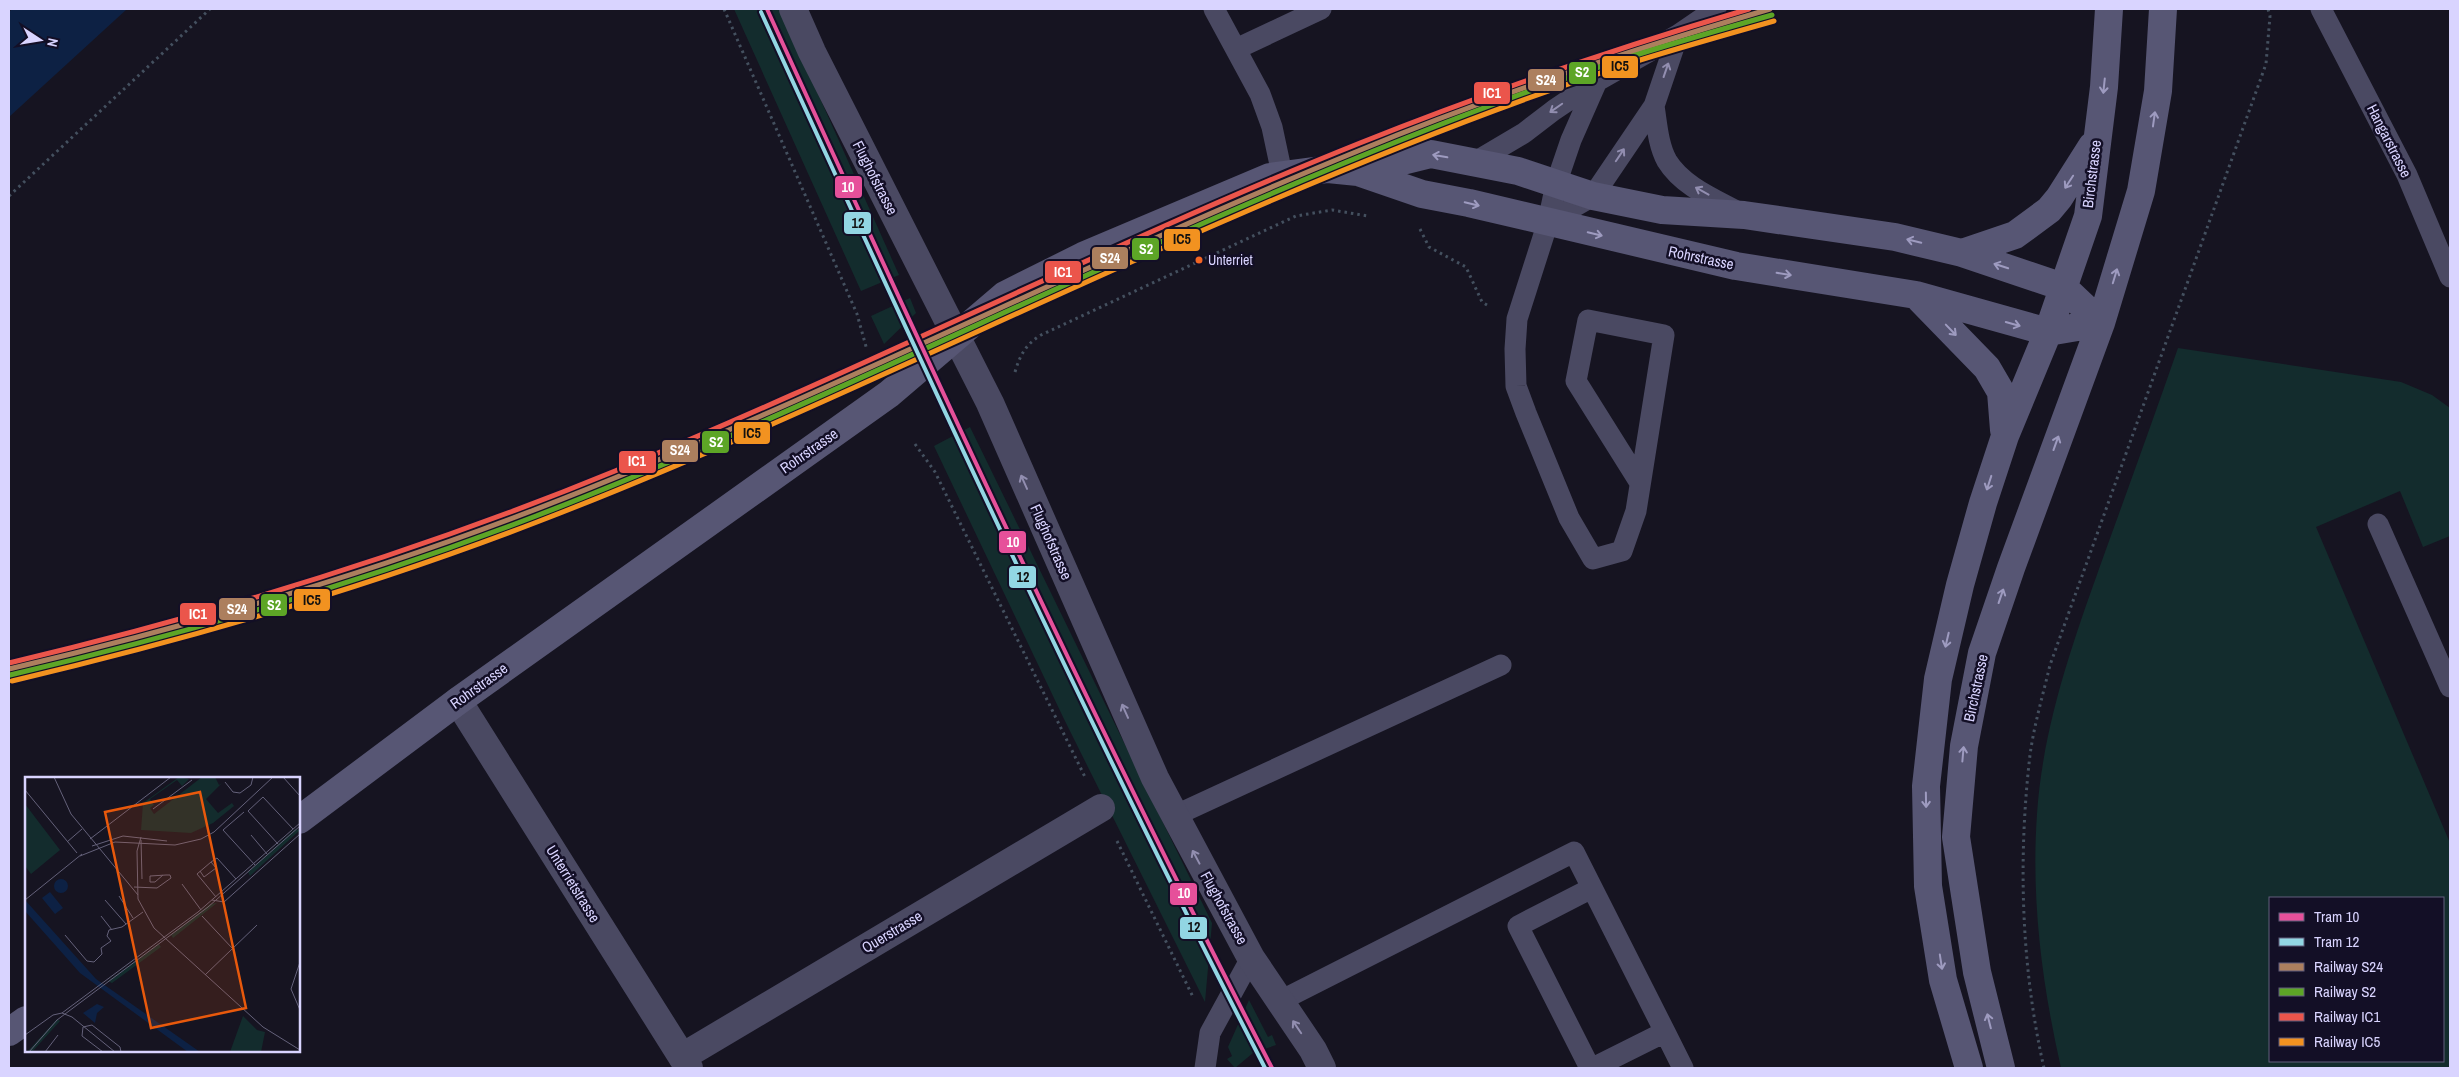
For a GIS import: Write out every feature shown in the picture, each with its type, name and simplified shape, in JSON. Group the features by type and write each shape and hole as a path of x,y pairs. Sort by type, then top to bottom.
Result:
{"main road":[{"name":"Birchstrasse","path":"1969,1068 1943,980 1928,886 1926,786 1938,679 1960,585 2004,436 2048,332 2088,216 2108,37 2109,9"},
{"name":"Birchstrasse","path":"2001,1068 1977,972 1956,837 1964,746 1982,653 2010,568 2101,323 2141,191 2151,138 2162,41 2163,9"},
{"path":"1962,253 2015,235 2049,210 2059,198 2096,141"},
{"name":"Rohrstrasse","path":"1358,172 1431,154 1518,171 1593,196 1662,210 1744,215 1895,237 1962,253 2064,287"},
{"name":"Rohrstrasse","path":"300,819 458,701 869,409 1005,295 1083,256 1282,174 1328,169 1358,172 1422,194 1469,203 1736,266 1916,295 2004,322 2048,332"},
{"path":"2064,287 2101,323"},
{"path":"1916,295 1986,368 2001,392 2004,436"},
{"path":"2048,332 2101,323"},
{"path":"9,1032 25,1021"}],"street":[{"name":"Flughofstrasse","path":"793,9 812,52 990,403 1155,778 1251,958 1313,1050 1322,1068"},
{"name":"Unterrietstrasse","path":"458,701 686,1063"},
{"name":"Querstrasse","path":"686,1063 1101,808"}],"lane":[{"path":"1214,9 1260,94 1269,119 1282,174"},
{"path":"1236,50 1321,9"},
{"path":"1476,162 1524,133 1597,81 1678,35 1716,9"},
{"name":"Hangarstrasse","path":"2321,9 2407,175 2450,277"},
{"path":"1548,222 1593,196 1654,106 1678,35"},
{"path":"1597,81 1571,140 1556,184 1548,222 1517,319 1515,349 1516,386 1569,518 1593,559 1622,551 1636,512 1664,335 1588,320 1576,381 1640,483"},
{"path":"1654,106 1659,141 1667,162 1683,181 1744,215"},
{"path":"2378,524 2450,687"},
{"path":"1174,816 1501,665"},
{"path":"1280,1001 1574,852 1683,1068"},
{"path":"1592,888 1518,926 1591,1068 1665,1032"},
{"path":"1205,1068 1210,1033 1251,958"}],"path":[{"path":"9,196 210,9"},
{"path":"724,9 857,314 867,350"},
{"path":"2044,1068 2030,987 2024,908 2024,829 2030,753 2050,665 2255,100 2266,64 2270,16 2268,9"},
{"path":"1015,381 1020,356 1029,342 1041,334 1296,216 1332,210 1372,216"},
{"path":"1417,223 1429,247 1466,267 1482,302 1517,319"},
{"path":"915,444 935,472 1210,1033"}],"green space":[{"path":"734,9 780,9 899,275 861,291"},
{"path":"910,298 916,313 884,344 871,316"},
{"path":"2178,348 2401,382 2432,395 2450,408 2450,536 2423,547 2400,491 2316,527 2450,843 2450,1068 2061,1068 2048,1005 2040,942 2036,878 2037,814 2040,780 2053,715 2071,650"},
{"path":"970,427 1212,923 1205,1002 1063,717 934,446"},
{"path":"1249,1000 1268,1037 1272,1035 1276,1045 1253,1053 1235,1068 1227,1059 1232,1056 1228,1047"}],"water":[{"path":"12,9 127,9 9,117 9,12"}],"tram line":[{"name":"10","path":"767,9 1013,542 1140,806 1272,1068"},
{"name":"12","path":"761,12 944,411 1134,807 1265,1068"}],"rail line":[{"name":"IC1","path":"9,663 163,624 316,579 466,528 541,500 615,471 802,391 1173,222 1360,143 1456,106 1553,72 1749,9"},
{"name":"S24","path":"9,669 142,636 274,599 470,534 638,468 742,424 1255,194 1358,151 1562,74 1770,9"},
{"name":"S2","path":"10,675 210,624 406,563 536,516 711,444 1143,250 1380,148 1584,72 1772,15"},
{"name":"IC5","path":"12,681 211,630 343,590 473,546 625,487 712,450 1144,256 1382,154 1585,78 1774,21"}],"place":[{"name":"Unterriet","path":"1199,260"}]}
